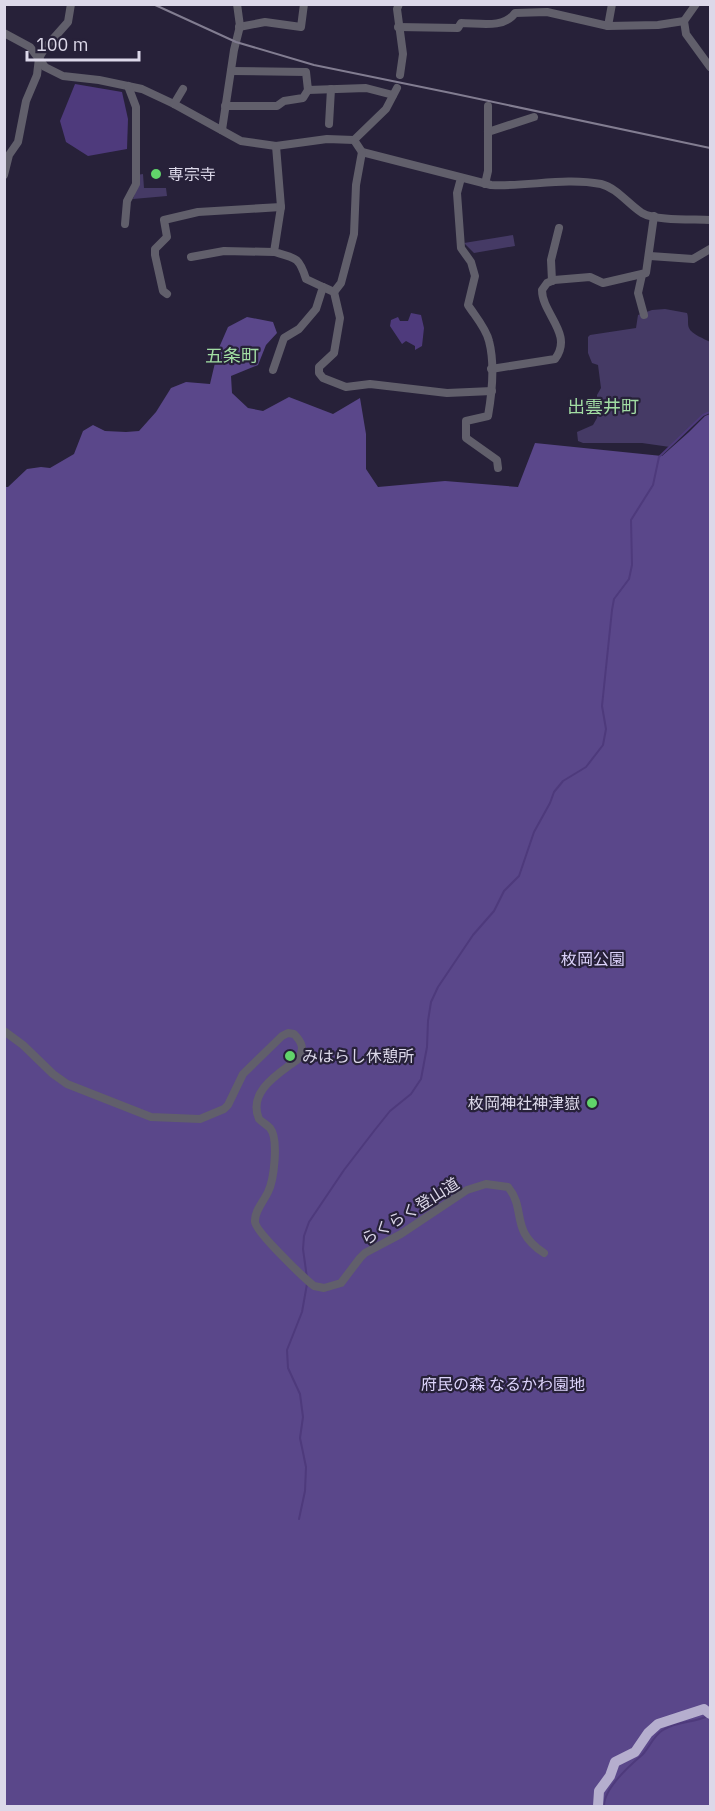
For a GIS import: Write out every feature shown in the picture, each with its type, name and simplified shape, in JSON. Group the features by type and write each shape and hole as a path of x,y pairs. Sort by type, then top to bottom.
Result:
{"highway":[{"path":"598,1806 599,1791 610,1776 615,1761 635,1752 653,1728 667,1720 699,1710 709,1712"}],"street":[{"path":"4,175 9,155 18,142 26,101 38,75 39,58 68,22 71,4"},
{"path":"222,130 239,27 237,4"},
{"path":"239,27 265,22 301,27 304,4"},
{"path":"399,4 398,27 403,54 400,75"},
{"path":"608,26 612,4"},
{"path":"398,27 458,28 461,23 503,23 511,19 515,9 548,12 608,26 658,26 684,21 696,4"},
{"path":"684,21 686,34 711,67"},
{"path":"4,33 30,47 45,68 63,76 99,80 142,89 241,141 276,146 327,139 354,140 386,109 395,91 366,88 308,90"},
{"path":"225,106 277,106 284,100 303,98 308,90 306,72 231,71"},
{"path":"125,224 127,201 135,184 136,107 128,86"},
{"path":"174,104 183,89"},
{"path":"329,124 331,89"},
{"path":"485,183 488,171 488,106"},
{"path":"488,132 534,117"},
{"path":"354,140 362,152 461,178 508,186 551,181 602,184 644,214 711,220"},
{"path":"274,252 281,207 276,146"},
{"path":"334,292 341,283 354,234 356,185 362,152"},
{"path":"461,178 457,192 461,248 471,262 475,276 468,305 489,339 492,391 488,416 466,421 466,438 497,460 498,468"},
{"path":"167,294 163,291 155,255 155,249 167,237 164,220 198,212 281,207"},
{"path":"491,369 555,359 561,347 560,331 548,312 542,298 542,290 547,283 552,281 590,277 603,283 646,273 654,216"},
{"path":"552,281 551,260 559,228"},
{"path":"650,256 693,259 711,249"},
{"path":"191,257 224,251 274,252 295,258 301,264 306,279 334,292"},
{"path":"642,275 638,293 644,315"},
{"path":"273,370 284,338 299,329 316,309 323,288"},
{"path":"334,292 340,318 334,354 319,367 323,378 346,387 370,384 447,393 492,391"},
{"name":"らくらく登山道","path":"4,1031 23,1045 53,1074 67,1083 151,1117 200,1119 224,1109 248,1068 282,1036 288,1033 294,1034 303,1048 301,1054 298,1059 265,1084 258,1106 259,1119 273,1135 274,1172 268,1191 256,1213 255,1223 264,1237 314,1286 324,1288 341,1283 366,1253 401,1234 467,1190 486,1184 508,1187 512,1192 526,1237 544,1253"}],"shaded area":[{"path":"75,84 122,92 128,119 127,149 88,156 66,142 60,121"},
{"path":"143,174 144,188 166,188 167,196 133,199 137,188 137,175"},
{"path":"513,235 515,246 474,253 464,243"},
{"path":"665,309 687,313 690,330 710,342 710,411 670,447 642,443 583,443 578,441 577,432 593,425 597,418 597,395 601,388 598,365 592,363 588,353 588,337 636,328 638,315 652,310"},
{"path":"411,313 421,315 424,328 422,346 415,350 415,346 406,341 402,344 390,326 391,320 398,317 400,321 408,321"}],"green space":[{"path":"247,317 273,322 277,333 266,345 258,365 231,376 232,393 248,408 263,411 289,397 333,414 360,398 366,434 366,469 378,487 445,481 518,487 535,443 662,456 710,414 710,1806 5,1806 4,487 8,487 27,469 50,468 74,454 83,431 93,425 105,431 139,431 156,412 171,388 186,382 210,384 218,350 228,327"}],"waterway":[{"path":"307,1278 303,1249 304,1236 309,1222 374,1131 390,1111 411,1094 421,1079 427,1047 431,1002 438,987 473,935 494,911 504,891 519,876 534,832 554,792 563,781 586,767 603,745 606,729 602,706 612,610 614,599 629,579 632,565 631,520 653,485 659,457 703,415 710,412"},
{"path":"299,1519 305,1491 306,1467 300,1438 303,1417 300,1394 288,1368 287,1350 302,1312 307,1284"},
{"path":"604,1806 605,1799 613,1785 660,1732 668,1727 708,1716"}],"railway":[{"path":"153,4 236,42 314,65 710,148"}],"place":[{"name":"専宗寺","path":"156,174"},
{"name":"みはらし休憩所","path":"290,1056"},
{"name":"枚岡神社神津嶽","path":"592,1103"}],"district":[{"name":"五条町","path":"232,355"},
{"name":"出雲井町","path":"603,406"}],"park label":[{"name":"枚岡公園","path":"593,959"},
{"name":"府民の森 なるかわ園地","path":"503,1384"}]}
